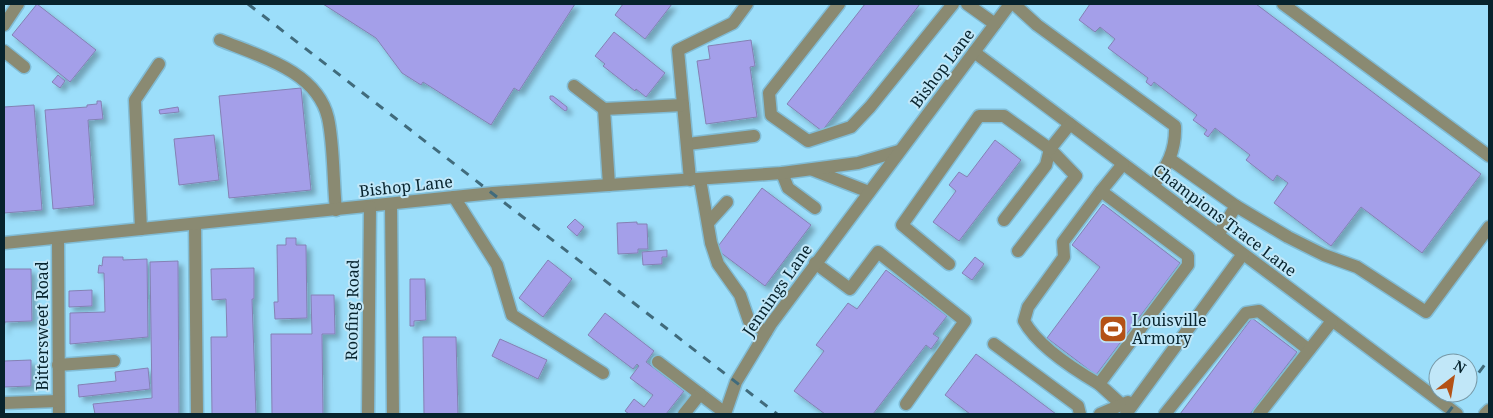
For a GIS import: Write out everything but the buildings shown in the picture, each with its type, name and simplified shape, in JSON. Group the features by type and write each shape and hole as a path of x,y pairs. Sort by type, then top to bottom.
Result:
{"street":[{"path":"4,25 18,4"},
{"path":"747,4 734,23 678,50 688,144 695,179 708,223 711,243 718,264 740,295 749,321 766,332"},
{"path":"839,4 769,93 771,115 808,141 851,127 870,107 953,4"},
{"path":"967,4 995,24"},
{"path":"1012,4 1037,25 1175,126 1176,140 1171,160 1153,186"},
{"name":"Bishop Lane","path":"812,169 869,192 1012,4"},
{"path":"1283,4 1489,156"},
{"path":"220,40 285,68 315,91 328,117 336,210"},
{"path":"4,51 24,67"},
{"name":"Champions Trace Lane","path":"974,52 1457,414"},
{"path":"141,229 135,100 159,64"},
{"path":"574,86 604,109 683,105"},
{"path":"604,109 609,185"},
{"path":"950,264 902,225 979,116 1004,116 1050,149 1076,176 1018,251"},
{"path":"1004,220 1046,165 1050,149 1070,124"},
{"path":"688,144 754,136"},
{"name":"Bishop Lane","path":"4,244 454,197 782,173 858,164 899,151"},
{"path":"1171,160 1236,206 1288,237 1357,267 1426,312 1489,227"},
{"path":"1123,164 1064,242 1064,257 1028,307 1024,321 1030,332 1041,343 1100,384 1127,411"},
{"path":"782,173 788,188 815,208"},
{"path":"1100,384 1188,265 1188,256 1101,191"},
{"name":"Jennings Lane","path":"725,414 736,382 766,332 869,192"},
{"path":"454,197 497,265 512,315 603,373"},
{"path":"708,223 727,202"},
{"path":"391,204 393,414"},
{"path":"1218,235 1236,206"},
{"name":"Roofing Road","path":"368,414 370,207"},
{"path":"195,224 197,414"},
{"name":"Bittersweet Road","path":"58,238 59,408"},
{"path":"816,263 850,289 878,252 965,320 906,404"},
{"path":"1100,414 1127,411 1243,254"},
{"path":"1165,414 1246,313 1259,311 1309,350"},
{"path":"1259,414 1332,321"},
{"path":"994,344 1078,406 1080,414"},
{"path":"58,365 114,361"},
{"path":"658,362 725,414"},
{"path":"684,414 700,394"},
{"path":"4,403 59,408"},
{"path":"1485,414 1489,410"}],"railway":[{"path":"248,4 777,414"},
{"path":"1478,374 1489,359"},
{"path":"1447,414 1455,403"}],"place":[{"name":"Louisville Armory","path":"1113,329"}]}
